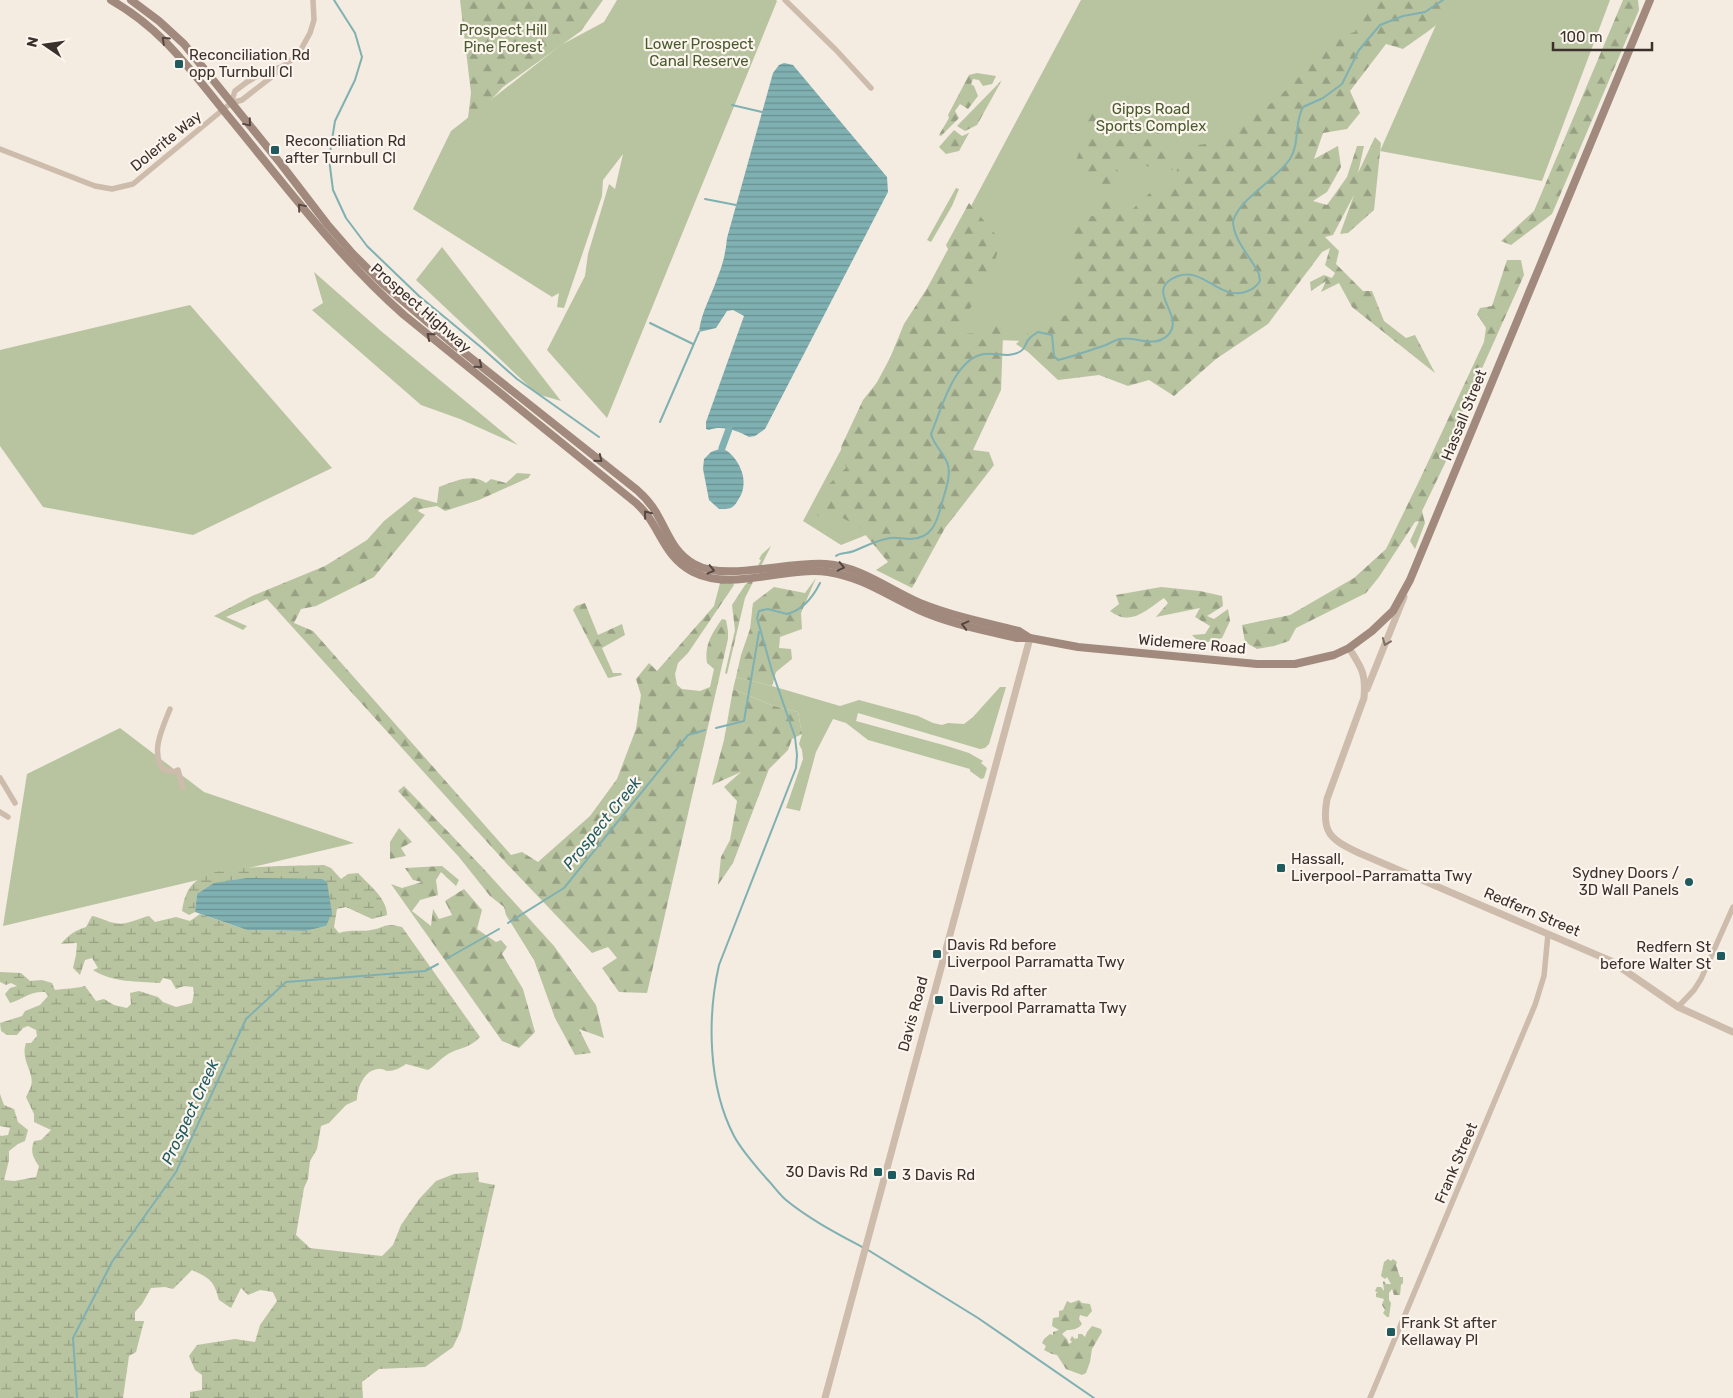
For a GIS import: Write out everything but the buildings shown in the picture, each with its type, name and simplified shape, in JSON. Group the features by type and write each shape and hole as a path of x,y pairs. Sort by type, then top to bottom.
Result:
{"main road":[{"name":"Prospect Highway","path":"111,0 138,18 170,45 318,227 374,289 636,503 648,514 663,544 679,563 694,573 713,579 731,580 752,577"},
{"name":"Prospect Highway","path":"131,0 160,21 178,38 281,164 313,207 353,254 383,284 452,343 637,490 652,505 670,541 683,556 698,566 716,571 757,568"},
{"name":"Hassall Street","path":"1349,648 1372,631 1392,611 1410,580 1650,0"},
{"name":"Widemere Road","path":"757,568 776,566 844,568 930,607 1019,631 1030,638 1078,647 1257,664 1295,664 1334,655 1349,648"},
{"name":"Widemere Road","path":"752,577 815,567"}],"street":[{"path":"231,103 242,100 274,75 279,68 294,59 304,47 314,20 313,0"},
{"path":"785,0 836,50 871,88"},
{"path":"231,103 235,91 247,82 271,68 279,68"},
{"name":"Dolerite Way","path":"0,149 94,186 112,189 133,184 231,103"},
{"path":"1364,698 1410,580"},
{"name":"Davis Road","path":"825,1398 1030,638"},
{"path":"1349,648 1361,666 1366,681 1364,698"},
{"name":"Redfern Street","path":"1364,698 1327,799 1324,815 1325,825 1330,835 1340,844 1359,853 1610,961 1678,1007 1733,1032"},
{"path":"170,709 157,748 159,764 163,769 174,772 178,770 183,788"},
{"path":"0,778 15,803"},
{"path":"0,812 8,817"},
{"path":"1678,1007 1694,990 1701,978 1733,907"},
{"name":"Frank Street","path":"1370,1398 1535,1005 1543,979 1548,934"}],"green space":[{"name":"Prospect Hill Pine Forest","path":"460,0 603,0 581,31 503,87 467,126 471,93"},
{"name":"Lower Prospect Canal Reserve","path":"617,0 777,1 607,418 547,350 585,276 588,254 609,184 615,189 623,154 603,180 602,196 564,308 557,307 559,293 552,297 413,209 451,131 561,45 604,22"},
{"name":"Gipps Road Sports Complex","path":"1081,0 1428,0 1052,342 996,340 866,535 841,545 803,521"},
{"path":"1364,0 1459,0 1443,20 1403,49 1386,44 1350,91 1360,113 1347,129 1323,133 1314,159 1338,146 1341,167 1327,192 1313,201 1327,205 1347,177 1357,146 1364,146 1358,173 1375,137 1381,143 1374,210 1348,233 1340,234 1354,195 1333,235 1325,237 1339,251 1336,264 1363,291 1372,291 1384,321 1406,338 1415,335 1435,373 1352,307 1339,283 1321,292 1326,281 1311,291 1310,282 1324,275 1332,278 1335,273 1325,265 1330,248 1322,252 1268,324 1216,359 1174,396 1149,380 1128,386 1099,375 1058,380 1028,352 1016,344 1036,325 1073,313 1069,213 1099,217 1100,192 1075,164 1084,138 1086,108 1145,131 1160,132 1173,170 1111,161 1127,184 1108,197 1123,218 1152,191 1169,189 1187,146 1216,143 1277,99 1338,37 1355,32"},
{"path":"1447,0 1610,0 1542,181 1380,151"},
{"path":"1623,0 1638,0 1639,10 1552,214 1511,245 1501,241 1534,211"},
{"path":"977,73 996,76 992,84 983,86 979,80 973,79 971,84 974,86 978,96 968,109 960,104 955,111 959,118 941,136 939,135 969,75"},
{"path":"1002,80 977,125 965,131 957,126"},
{"path":"954,130 962,136 969,133 959,151 946,154 939,147"},
{"path":"956,188 959,189 952,206 931,242 927,240"},
{"path":"969,203 1001,241 992,270 955,335 984,332 998,309 1004,309 1001,390 973,450 989,452 994,465 945,528 912,588 876,570 888,562 859,527 841,517 824,520 817,515 827,500 825,488 846,468 841,447 863,400 883,375 904,324 950,253 946,245"},
{"path":"442,247 561,401 537,394 416,280"},
{"path":"1507,260 1521,260 1524,275 1448,444 1449,455 1422,511 1425,523 1415,549 1410,541 1419,521 1415,522 1379,577 1366,593 1296,628 1289,641 1257,649 1245,642 1242,625 1290,615 1354,578 1386,549 1484,342 1486,328 1477,314 1480,308 1492,306"},
{"path":"314,272 381,331 518,445 460,419 421,405 312,310 323,303"},
{"path":"190,305 332,468 193,535 43,507 0,446 0,350"},
{"path":"517,473 531,474 528,478 479,500 445,511 437,506 420,509 418,511 425,515 374,577 316,606 301,609 294,623 313,631 511,855 522,852 538,862 590,816 617,779 636,729 641,695 636,679 649,663 657,671 714,606 720,583 733,583 734,585 688,653 678,663 675,674 677,685 682,689 700,691 710,687 714,669 707,663 708,645 722,619 726,620 728,639 647,993 619,992 602,968 617,958 608,947 592,953 507,864 267,599 226,617 247,626 243,630 214,616 252,596 325,566 367,540 384,521 414,497 437,503 439,487 457,480 469,478 486,483 491,479 506,483"},
{"path":"771,546 745,598 727,674 725,673 735,630 732,605 745,585 750,581 761,560 759,559 762,554"},
{"path":"816,578 801,613 802,629 780,637 779,648 791,649 792,659 776,672 772,686 736,677 750,629 753,603 774,587 805,593"},
{"path":"1161,587 1200,591 1222,596 1223,606 1207,616 1214,619 1228,609 1230,621 1222,638 1201,644 1192,635 1205,634 1210,626 1195,617 1200,608 1156,617 1168,603 1164,598 1145,612 1132,617 1118,616 1110,611 1119,604 1116,595"},
{"path":"585,603 598,635 622,624 625,635 602,648 613,673 621,673 622,675 608,678 573,610 576,606"},
{"path":"736,677 840,706 859,700 918,716 942,725 948,723 964,724 973,717 1000,687 1006,687 989,744 985,748 980,749 858,713 856,721 969,753 983,761 981,763 987,768 984,778 981,779 970,769 868,740 846,723 833,719 816,752 800,811 786,808 803,759 799,744 802,734 798,712 774,706 733,689"},
{"path":"733,689 774,706 798,712 802,734 792,739 788,750 769,769 733,863 718,885 721,857 730,840 737,801 724,787 741,772 712,785 724,740"},
{"path":"120,728 204,792 354,843 3,926 27,774"},
{"path":"404,786 482,867 554,946 596,1005 604,1038 579,1029 591,1053 575,1055 555,1018 534,960 506,915 504,907 490,896 459,857 398,791"},
{"path":"399,828 412,842 401,848 406,856 390,859 390,842"},
{"path":"324,865 331,868 341,879 348,874 358,873 381,897 386,909 387,915 372,919 346,907 337,909 334,927 339,933 371,930 388,925 402,927 480,1037 471,1044 448,1054 428,1070 406,1064 387,1071 381,1069 374,1070 365,1076 358,1091 357,1100 346,1105 329,1123 321,1126 317,1149 310,1161 296,1235 310,1248 382,1256 393,1245 401,1225 420,1198 436,1181 454,1174 478,1172 479,1182 495,1185 461,1330 453,1347 425,1367 379,1369 362,1382 363,1398 190,1398 190,1392 202,1390 202,1375 195,1370 189,1356 197,1345 235,1339 255,1342 260,1325 277,1301 273,1292 260,1290 248,1295 241,1288 231,1308 219,1300 210,1280 192,1270 173,1289 165,1287 151,1288 135,1312 135,1321 144,1321 136,1352 129,1356 123,1398 0,1398 0,1135 8,1135 10,1128 0,1126 0,1094 4,1105 14,1109 18,1122 28,1130 25,1141 9,1151 9,1160 4,1180 14,1181 36,1177 39,1166 33,1154 34,1141 41,1140 51,1130 34,1122 34,1114 26,1097 32,1081 26,1061 25,1049 26,1043 31,1043 37,1036 36,1030 28,1026 23,1028 17,1035 7,1035 1,1031 0,1023 22,1016 25,1011 40,1005 48,996 45,992 35,993 10,1003 5,994 10,988 17,986 11,983 6,985 0,982 0,972 21,973 30,981 42,980 52,983 55,990 85,986 96,1001 104,999 114,1005 127,1008 131,1004 130,993 139,991 158,997 163,1002 176,1007 192,1003 193,987 184,986 176,989 171,980 163,978 160,983 125,981 109,977 93,970 98,968 92,958 85,960 80,975 73,968 77,943 61,944 72,933 86,927 92,916 119,924 149,916 155,922 176,917 190,921 200,914 247,930 306,931 326,926 197,894 195,912 189,915 182,911 185,897 190,888 200,878 209,874 240,868"},
{"path":"442,866 459,880 456,886 441,872 436,880 438,895 420,900 412,911 431,926 433,909 439,919 452,915 445,901 464,889 482,910 477,929 496,942 501,940 507,947 502,954 523,989 535,1032 519,1048 502,1041 391,884 402,888 422,882 413,880 405,868"},
{"path":"1388,1259 1391,1261 1393,1259 1397,1262 1396,1265 1400,1277 1403,1277 1403,1283 1400,1295 1394,1295 1392,1289 1389,1293 1391,1303 1389,1317 1387,1317 1383,1313 1385,1310 1382,1305 1384,1299 1376,1297 1376,1293 1378,1293 1375,1291 1377,1287 1381,1287 1384,1291 1384,1281 1386,1284 1391,1284 1387,1277 1385,1279 1381,1276 1384,1262"},
{"path":"1079,1300 1082,1303 1090,1304 1092,1311 1087,1317 1080,1315 1079,1319 1082,1324 1079,1327 1067,1330 1062,1334 1069,1344 1072,1342 1070,1340 1072,1336 1075,1339 1078,1338 1078,1334 1082,1334 1085,1337 1092,1326 1101,1329 1102,1332 1092,1349 1086,1373 1082,1375 1066,1369 1057,1355 1044,1350 1046,1346 1042,1343 1050,1334 1053,1335 1053,1332 1059,1330 1052,1326 1053,1318 1059,1317 1059,1311 1063,1310 1067,1301 1071,1303"}],"water":[{"path":"784,63 793,65 887,177 888,192 765,429 755,436 749,437 729,429 706,429 706,422 744,316 733,310 727,311 716,328 699,332 704,311 723,262 727,238 773,73 779,65"},
{"path":"722,448 733,456 737,462 744,482 737,502 731,508 719,509 709,500 703,469 704,459 711,452"},
{"path":"247,878 322,879 327,882 332,913 326,926 306,931 247,930 195,912 197,894 214,883"}],"waterway":[{"path":"334,0 355,33 362,57 355,80 335,121 329,159 333,190 346,218 367,246 419,296 517,379 599,437"},
{"name":"Prospect Creek","path":"836,556 885,539 910,539 924,536 932,528 938,517 949,470 947,461 931,434 949,388 962,367 971,360 985,354 1016,354 1023,350 1030,338 1038,332 1052,335 1054,356 1058,360 1120,339 1151,342 1163,339 1168,335 1172,327 1172,319 1164,296 1164,288 1168,282 1178,276 1187,274 1195,276 1227,292 1245,292 1256,286 1260,281 1259,274 1239,242 1233,221 1250,197 1276,175 1290,159 1295,146 1300,113 1303,107 1323,98 1342,84 1359,50 1380,25 1403,16 1425,12 1443,0"},
{"path":"732,105 762,112"},
{"path":"705,199 736,205"},
{"path":"650,323 693,344"},
{"path":"660,422 699,332"},
{"path":"722,448 729,429"},
{"path":"820,583 811,598 793,612 787,614 768,609 759,611 757,618 772,671 795,737 796,768 719,965 713,1007 712,1052 719,1096 725,1116 734,1136 745,1152 786,1200 814,1220 864,1248"},
{"name":"Prospect Creek","path":"716,728 744,721 759,632"},
{"name":"Prospect Creek","path":"508,923 564,888 688,735 705,730"},
{"name":"Prospect Creek","path":"446,959 499,929"},
{"name":"Prospect Creek","path":"77,1398 73,1338 112,1262 176,1172 246,1019 286,982 425,971 438,964"},
{"path":"868,1250 978,1318 1094,1398"}],"place":[{"name":"Reconciliation Rd opp Turnbull Cl","path":"179,64"},
{"name":"Reconciliation Rd after Turnbull Cl","path":"275,150"},
{"name":"Hassall, Liverpool-Parramatta Twy","path":"1281,868"},
{"name":"Sydney Doors / 3D Wall Panels","path":"1689,882"},
{"name":"Davis Rd before Liverpool Parramatta Twy","path":"937,954"},
{"name":"Redfern St before Walter St","path":"1721,956"},
{"name":"Davis Rd after Liverpool Parramatta Twy","path":"939,1000"},
{"name":"30 Davis Rd","path":"878,1172"},
{"name":"3 Davis Rd","path":"892,1175"},
{"name":"Frank St after Kellaway Pl","path":"1391,1332"}]}
